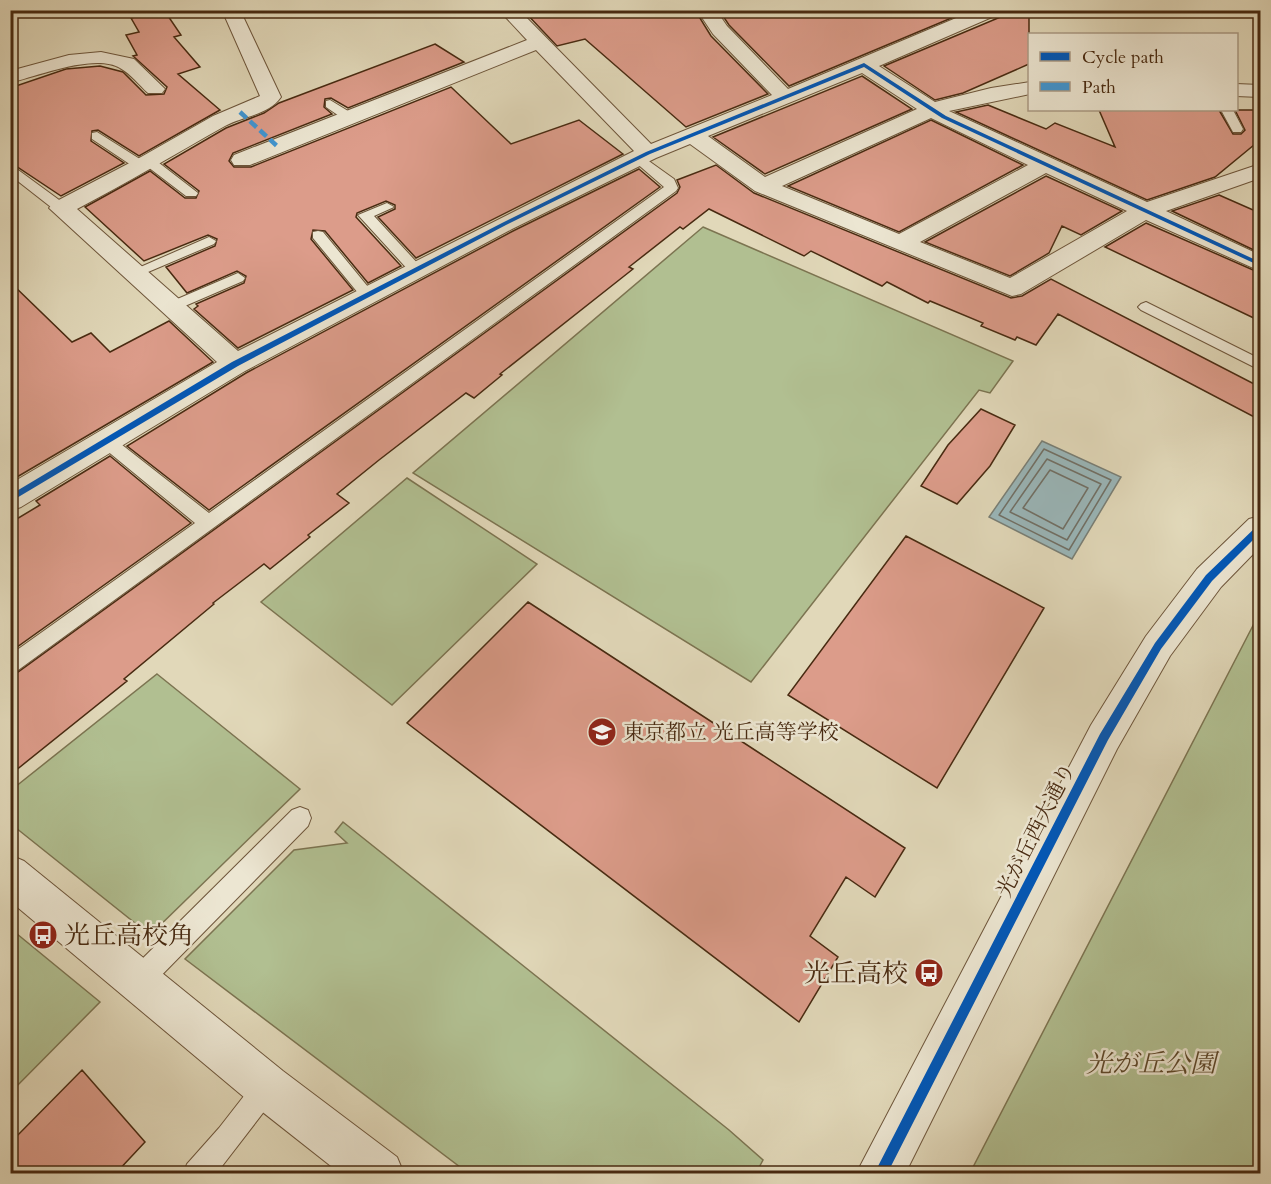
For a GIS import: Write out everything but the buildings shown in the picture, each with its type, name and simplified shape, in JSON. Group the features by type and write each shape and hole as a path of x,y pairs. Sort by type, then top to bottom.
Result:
{"street":[{"path":"231,10 271,97 264,103 220,120 146,164 61,208 136,272 236,364"},
{"path":"508,10 643,156"},
{"path":"706,10 720,30 784,96"},
{"path":"10,499 236,364 643,156 992,10"},
{"path":"242,159 537,43"},
{"path":"10,77 83,58 114,59 126,62 155,89"},
{"path":"864,65 944,117 1260,264"},
{"path":"764,186 933,109 991,94 1028,88"},
{"path":"1238,90 1260,91"},
{"path":"692,135 764,186 1012,288 1144,211 1260,171"},
{"path":"900,243 1046,164"},
{"name":"光が丘西大通り","path":"880,1173 1116,717 1158,646 1209,578 1260,528"},
{"path":"10,875 267,1087 380,1173"}],"lane":[{"path":"330,104 349,117"},
{"path":"1228,111 1238,129"},
{"path":"97,136 146,164 191,194"},
{"path":"10,667 539,286 671,188 669,182 643,156"},
{"path":"10,168 61,208"},
{"path":"387,207 365,215 416,270"},
{"path":"318,235 368,296"},
{"path":"136,272 209,241"},
{"path":"173,306 238,278"},
{"path":"1146,307 1260,365"},
{"path":"106,441 208,523"},
{"path":"139,981 300,818"},
{"path":"197,1173 229,1138 267,1087"}],"green space":[{"path":"703,227 1013,361 990,393 979,390 751,682 413,473"},
{"path":"407,478 537,564 392,705 261,602"},
{"name":"光が丘公園","path":"1260,612 1260,1173 970,1173"},
{"path":"157,674 300,789 150,935 11,824 10,791"},
{"path":"343,822 729,1130 763,1160 756,1173 468,1173 185,959 294,850 347,843 335,832"},
{"path":"11,929 100,1002 11,1092"}],"water":[{"path":"1042,441 1121,477 1072,559 989,517"}],"marked path":[{"path":"240,112 277,146"}],"cycle path":[{"path":"10,499 235,364 504,224 648,153 864,65 944,117 1260,264"},
{"path":"880,1174 1104,737 1158,646 1209,578 1260,528"}],"place":[{"name":"東京都立 光丘高等学校","path":"602,732"},
{"name":"光丘高校角","path":"43,935"},
{"name":"光丘高校","path":"929,973"}]}
